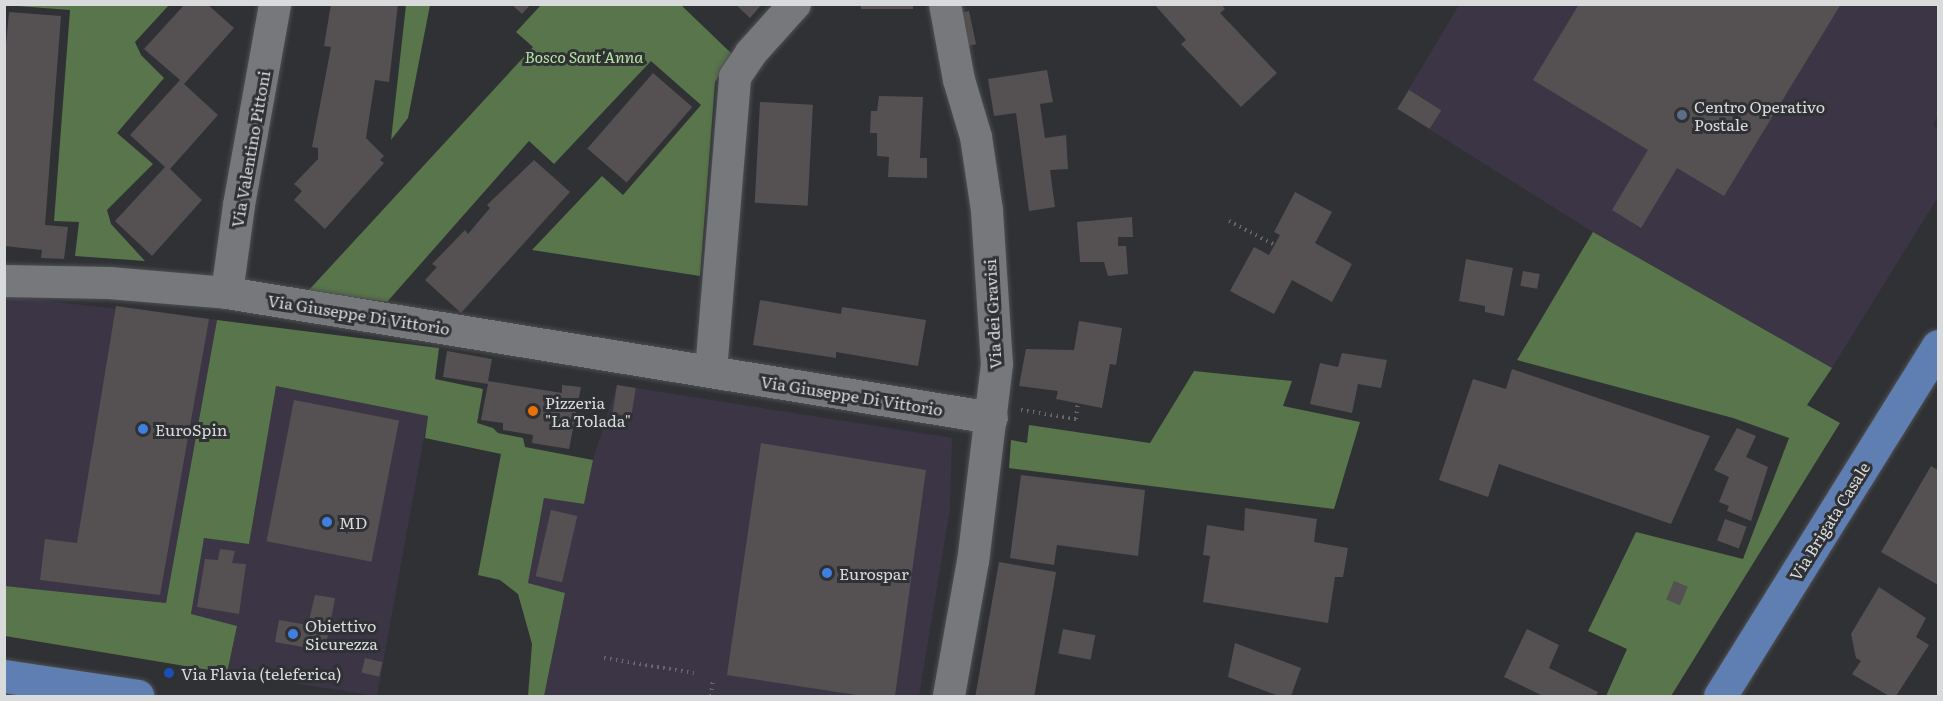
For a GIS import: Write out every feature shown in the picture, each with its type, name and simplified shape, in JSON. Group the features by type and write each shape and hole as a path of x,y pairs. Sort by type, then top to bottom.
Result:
{"main road":[{"name":"Via Brigata Casale","path":"1720,696 1938,346"},
{"path":"4,676 138,696"}],"street":[{"name":"Via Valentino Pittoni","path":"227,293 275,4"},
{"path":"711,371 735,76 751,53 795,4"},
{"name":"Via dei Gravisi","path":"945,4 959,80 976,137 987,211 997,364 993,412 973,561 950,696"},
{"name":"Via Giuseppe Di Vittorio","path":"4,281 109,283 227,293 711,371 993,412"}],"path":[{"path":"1229,221 1275,245"},
{"path":"993,412 1076,419 1078,403"},
{"path":"604,658 694,673"},
{"path":"711,696 713,679"}],"shaded area":[{"path":"1459,5 1938,5 1938,115 1933,125 1938,129 1938,197 1832,368 1593,232 1397,109"},
{"name":"EuroSpin","path":"4,296 217,320 166,603 5,586"},
{"path":"617,385 952,438 950,509 919,696 544,696 565,594 528,583 544,497 584,504 594,456"},
{"name":"MD","path":"276,386 428,416 377,696 227,673 237,626 191,615 204,538 249,544"}],"green space":[{"path":"4,5 169,5 135,42 141,55 164,78 117,133 153,164 107,210 111,224 145,261 75,256 79,222 54,221 70,10"},
{"path":"406,5 430,5 408,118 391,140"},
{"name":"Bosco Sant'Anna","path":"541,5 681,5 732,54 715,82 700,276 532,250 602,176 623,195 701,105 651,61 554,164 529,141 387,302 308,291 533,47 516,32"},
{"path":"1593,232 1832,368 1807,405 1840,423 1671,696 1606,696 1627,649 1588,631 1636,532 1743,559 1789,438 1733,418 1517,360"},
{"path":"217,320 439,348 435,379 483,389 477,423 493,428 498,433 523,438 525,447 593,460 584,504 544,498 528,583 565,593 544,696 528,696 532,644 518,594 500,580 478,575 501,454 425,438 428,416 276,386 249,544 204,538 191,614 237,626 227,673 5,636 5,586 166,603"},
{"path":"1194,371 1292,381 1283,406 1360,422 1334,509 1009,468 1011,440 1027,443 1029,425 1150,443"}],"building":[{"path":"185,4 207,4 234,28 184,84 218,115 170,169 202,200 152,256 115,221 165,167 130,135 180,80 144,49"},
{"path":"331,4 398,4 389,82 375,80 366,138 384,156 380,160 384,163 325,229 294,200 302,191 294,184 318,159 318,148 312,147 331,47 324,46"},
{"path":"511,4 531,4 522,14"},
{"path":"735,4 762,4 750,18"},
{"path":"861,4 913,4 913,9 861,9"},
{"path":"1154,4 1221,4 1225,9 1220,13 1277,73 1241,107 1181,44 1186,40"},
{"name":"Centro Operativo Postale","path":"1579,4 1841,4 1724,196 1677,168 1641,228 1612,210 1648,150 1533,80"},
{"path":"969,11 976,44 962,47 955,14"},
{"path":"9,12 61,16 45,225 68,227 64,259 41,258 42,250 4,246 4,67"},
{"path":"1047,70 1053,102 1040,104 1045,138 1066,135 1068,169 1050,170 1055,207 1029,211 1016,113 994,116 988,79"},
{"path":"653,73 692,107 627,183 587,148"},
{"path":"1409,90 1441,110 1430,129 1397,109"},
{"path":"879,96 923,97 920,158 927,158 927,178 888,177 889,157 877,156 877,133 870,133 871,111 877,111"},
{"path":"760,102 813,105 808,206 755,203"},
{"path":"534,160 570,192 461,313 425,280 437,267 432,264 465,230 468,234 490,208 487,205"},
{"path":"1295,192 1332,212 1315,243 1352,264 1332,302 1292,280 1274,314 1230,291 1254,247 1269,255 1280,235 1274,232"},
{"path":"1132,217 1133,237 1118,237 1118,246 1126,246 1128,274 1108,276 1104,262 1080,262 1077,222"},
{"path":"1466,259 1513,268 1504,316 1485,312 1485,306 1459,301"},
{"path":"1523,271 1540,274 1537,289 1520,286"},
{"path":"760,300 841,314 842,307 926,320 918,366 836,352 836,358 753,345"},
{"name":"EuroSpin","path":"116,306 209,319 160,595 40,580 45,539 77,543"},
{"path":"1079,321 1122,328 1116,365 1110,364 1102,408 1056,399 1058,391 1019,386 1026,349 1074,350"},
{"path":"447,351 492,359 488,381 562,393 562,385 581,387 569,449 532,443 533,435 503,430 503,423 481,420 488,384 443,377"},
{"path":"1342,353 1387,360 1381,388 1358,384 1352,413 1310,404 1320,363 1338,367"},
{"path":"1512,369 1710,436 1671,524 1499,464 1488,497 1439,480 1473,379 1506,389"},
{"path":"617,385 636,388 631,417 612,414"},
{"path":"294,400 399,420 372,562 267,541"},
{"path":"1737,428 1756,436 1746,457 1768,467 1751,521 1727,511 1729,506 1719,502 1729,477 1714,470"},
{"name":"Eurospar","path":"761,443 926,470 895,696 863,696 727,675"},
{"path":"1931,466 1938,470 1938,585 1881,552"},
{"path":"1021,475 1145,490 1138,556 1057,545 1054,565 1010,558"},
{"path":"1245,508 1317,519 1314,542 1348,548 1343,577 1335,577 1328,623 1203,602 1210,556 1203,555 1207,525 1244,531"},
{"path":"551,510 577,516 562,582 536,576"},
{"path":"1725,519 1747,527 1739,548 1717,541"},
{"path":"220,549 235,551 232,563 246,564 239,614 197,607 205,559 218,560"},
{"path":"999,562 1056,572 1034,696 976,695"},
{"path":"1674,581 1688,587 1680,605 1666,599"},
{"path":"1879,587 1926,618 1916,637 1929,645 1896,696 1889,696 1852,674 1861,661 1856,658 1851,634"},
{"path":"315,595 335,598 325,651 275,642 279,620 308,625"},
{"path":"1063,629 1095,635 1091,660 1058,654"},
{"path":"1527,629 1559,645 1549,668 1598,692 1596,696 1543,696 1504,677"},
{"path":"1235,643 1301,668 1291,696 1279,696 1228,677"},
{"path":"365,658 383,662 379,677 362,673"}],"place":[{"name":"Centro Operativo Postale","path":"1682,115"},
{"name":"Pizzeria \"La Tolada\"","path":"533,411"},
{"name":"EuroSpin","path":"143,429"},
{"name":"MD","path":"327,522"},
{"name":"Eurospar","path":"827,573"},
{"name":"Obiettivo Sicurezza","path":"293,634"},
{"name":"Via Flavia (teleferica)","path":"169,673"}]}
